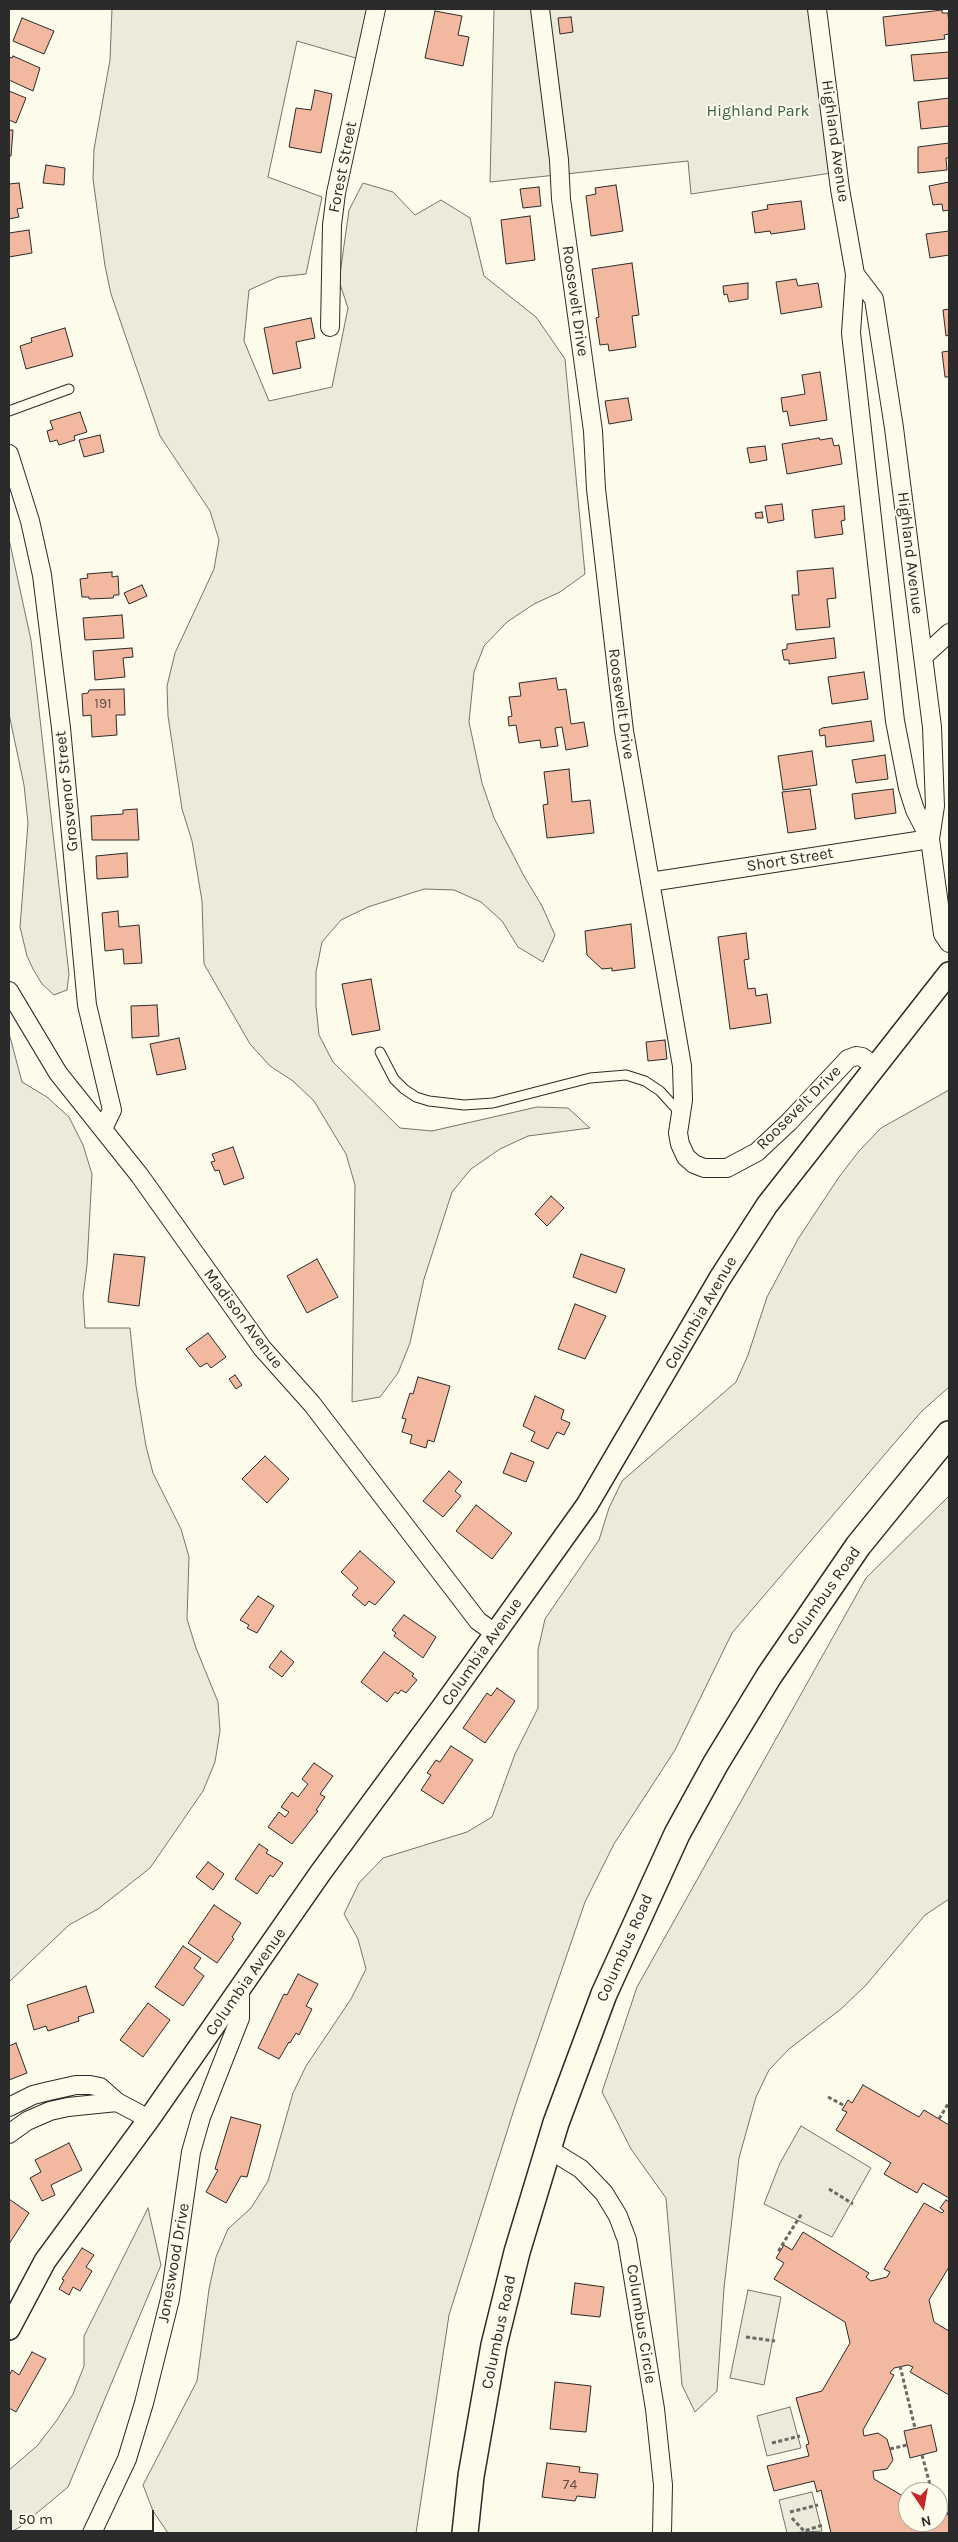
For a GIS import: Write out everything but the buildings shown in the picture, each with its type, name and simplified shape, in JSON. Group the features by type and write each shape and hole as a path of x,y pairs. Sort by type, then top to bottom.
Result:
{"main road":[{"name":"Columbus Road","path":"465,2533 472,2476 494,2345 517,2252 547,2148 604,1994 677,1834 716,1763 769,1676 841,1570 906,1485 949,1434"}],"street":[{"name":"Forest Street","path":"330,327 332,233 336,193 376,9"},
{"name":"Roosevelt Drive","path":"540,9 559,160 561,199 592,431 613,640 630,769 682,1066 683,1100 678,1133 686,1157 694,1164 704,1168 727,1168 757,1152 789,1122 848,1059 856,1056 862,1057 875,1066"},
{"name":"Highland Avenue","path":"822,10 840,189 855,274 852,342 895,721 908,788 915,810 930,839"},
{"name":"Highland Avenue","path":"855,274 874,299 894,428 932,726 935,806 930,839 943,934 949,943"},
{"name":"Grosvenor Street","path":"9,454 30,521 42,575 61,728 87,1005 112,1110 102,1129"},
{"path":"924,656 949,632"},
{"name":"Short Street","path":"650,882 930,839"},
{"name":"Columbia Avenue","path":"9,2329 45,2261 149,2119 321,1872 587,1505 720,1278 767,1205 949,973"},
{"name":"Madison Avenue","path":"9,991 58,1072 140,1176 262,1348 312,1404 478,1621 495,1633"},
{"name":"Joneswood Drive","path":"92,2533 127,2459 144,2403 172,2290 192,2152 201,2117 240,2018 240,1990"},
{"path":"9,2107 33,2095 76,2085 100,2087 117,2102 149,2119"},
{"path":"9,2134 27,2121 50,2112 68,2107 117,2102"},
{"name":"Columbus Circle","path":"547,2148 580,2169 604,2193 618,2216 627,2240 654,2409 663,2486 662,2533"}],"lane":[{"path":"9,411 69,389"},
{"path":"380,1052 394,1079 404,1089 416,1097 429,1101 464,1105 493,1103 590,1078 626,1076 645,1081 660,1092 680,1114"}],"path":[{"path":"828,2096 845,2106"},
{"path":"939,2119 948,2104"},
{"path":"829,2189 853,2204"},
{"path":"780,2251 802,2213"},
{"path":"746,2337 775,2341"},
{"path":"900,2366 916,2428"},
{"path":"772,2443 800,2436"},
{"path":"890,2449 907,2445"},
{"path":"922,2455 929,2482"},
{"path":"790,2512 818,2505"},
{"path":"792,2518 804,2530 823,2526"}],"green space":[{"path":"112,9 376,9 366,61 297,41 268,177 322,197 306,274 278,277 249,290 244,341 269,401 332,387 348,308 339,281 349,210 363,183 393,192 415,215 441,200 470,218 484,276 536,317 565,359 585,574 560,592 534,604 507,622 484,646 474,672 469,722 482,783 494,818 542,906 555,935 543,962 518,947 502,921 481,902 454,890 424,889 368,907 341,920 322,942 316,972 316,1006 319,1035 333,1062 400,1128 432,1131 537,1107 568,1108 590,1128 528,1136 500,1149 471,1169 452,1192 424,1279 410,1343 398,1373 380,1397 352,1402 355,1185 346,1154 314,1101 293,1081 270,1066 250,1044 204,964 202,901 192,841 182,809 168,716 167,686 175,653 214,569 219,540 210,511 160,436 111,294 105,266 93,179 94,149 110,60"},
{"name":"Highland Park","path":"494,9 830,9 818,11 838,172 691,194 688,161 490,182"},
{"path":"9,539 31,640 69,974 67,990 54,995 42,984 33,969 27,956 20,927 28,823 24,785 9,714"},
{"path":"9,1033 22,1082 47,1097 69,1117 83,1145 92,1174 87,1265 83,1296 85,1328 130,1328 136,1386 146,1446 153,1473 181,1529 189,1557 187,1619 196,1648 218,1702 220,1731 215,1762 203,1791 150,1868 98,1909 69,1925 9,1982"},
{"path":"949,1090 949,1387 921,1412 732,1633 675,1750 614,1844 585,1902 517,2100 449,2315 416,2533 168,2533 153,2511 143,2485 197,2381 209,2289 216,2257 228,2229 251,2208 268,2181 293,2093 306,2066 351,1999 366,1969 358,1939 344,1914 359,1883 383,1858 467,1832 492,1817 515,1754 538,1708 538,1650 545,1619 599,1540 609,1508 622,1481 736,1382 748,1355 767,1297 798,1239 839,1177 859,1151 881,1128"},
{"path":"949,1496 949,1899 925,1915 866,1985 841,2009 789,2049 769,2070 756,2097 739,2158 724,2288 717,2391 695,2412 682,2385 666,2198 631,2149 602,2092 637,1987 866,1578"},
{"path":"148,2208 161,2265 68,2487 20,2527 9,2533 9,2470 37,2446 57,2420 73,2394 84,2366 84,2336"}],"shaded area":[{"path":"801,2126 871,2168 832,2237 764,2204 780,2163"},
{"path":"748,2290 781,2297 764,2385 730,2378"},
{"path":"790,2407 801,2448 767,2456 757,2416"},
{"path":"812,2492 822,2531 787,2533 779,2500"}]}
